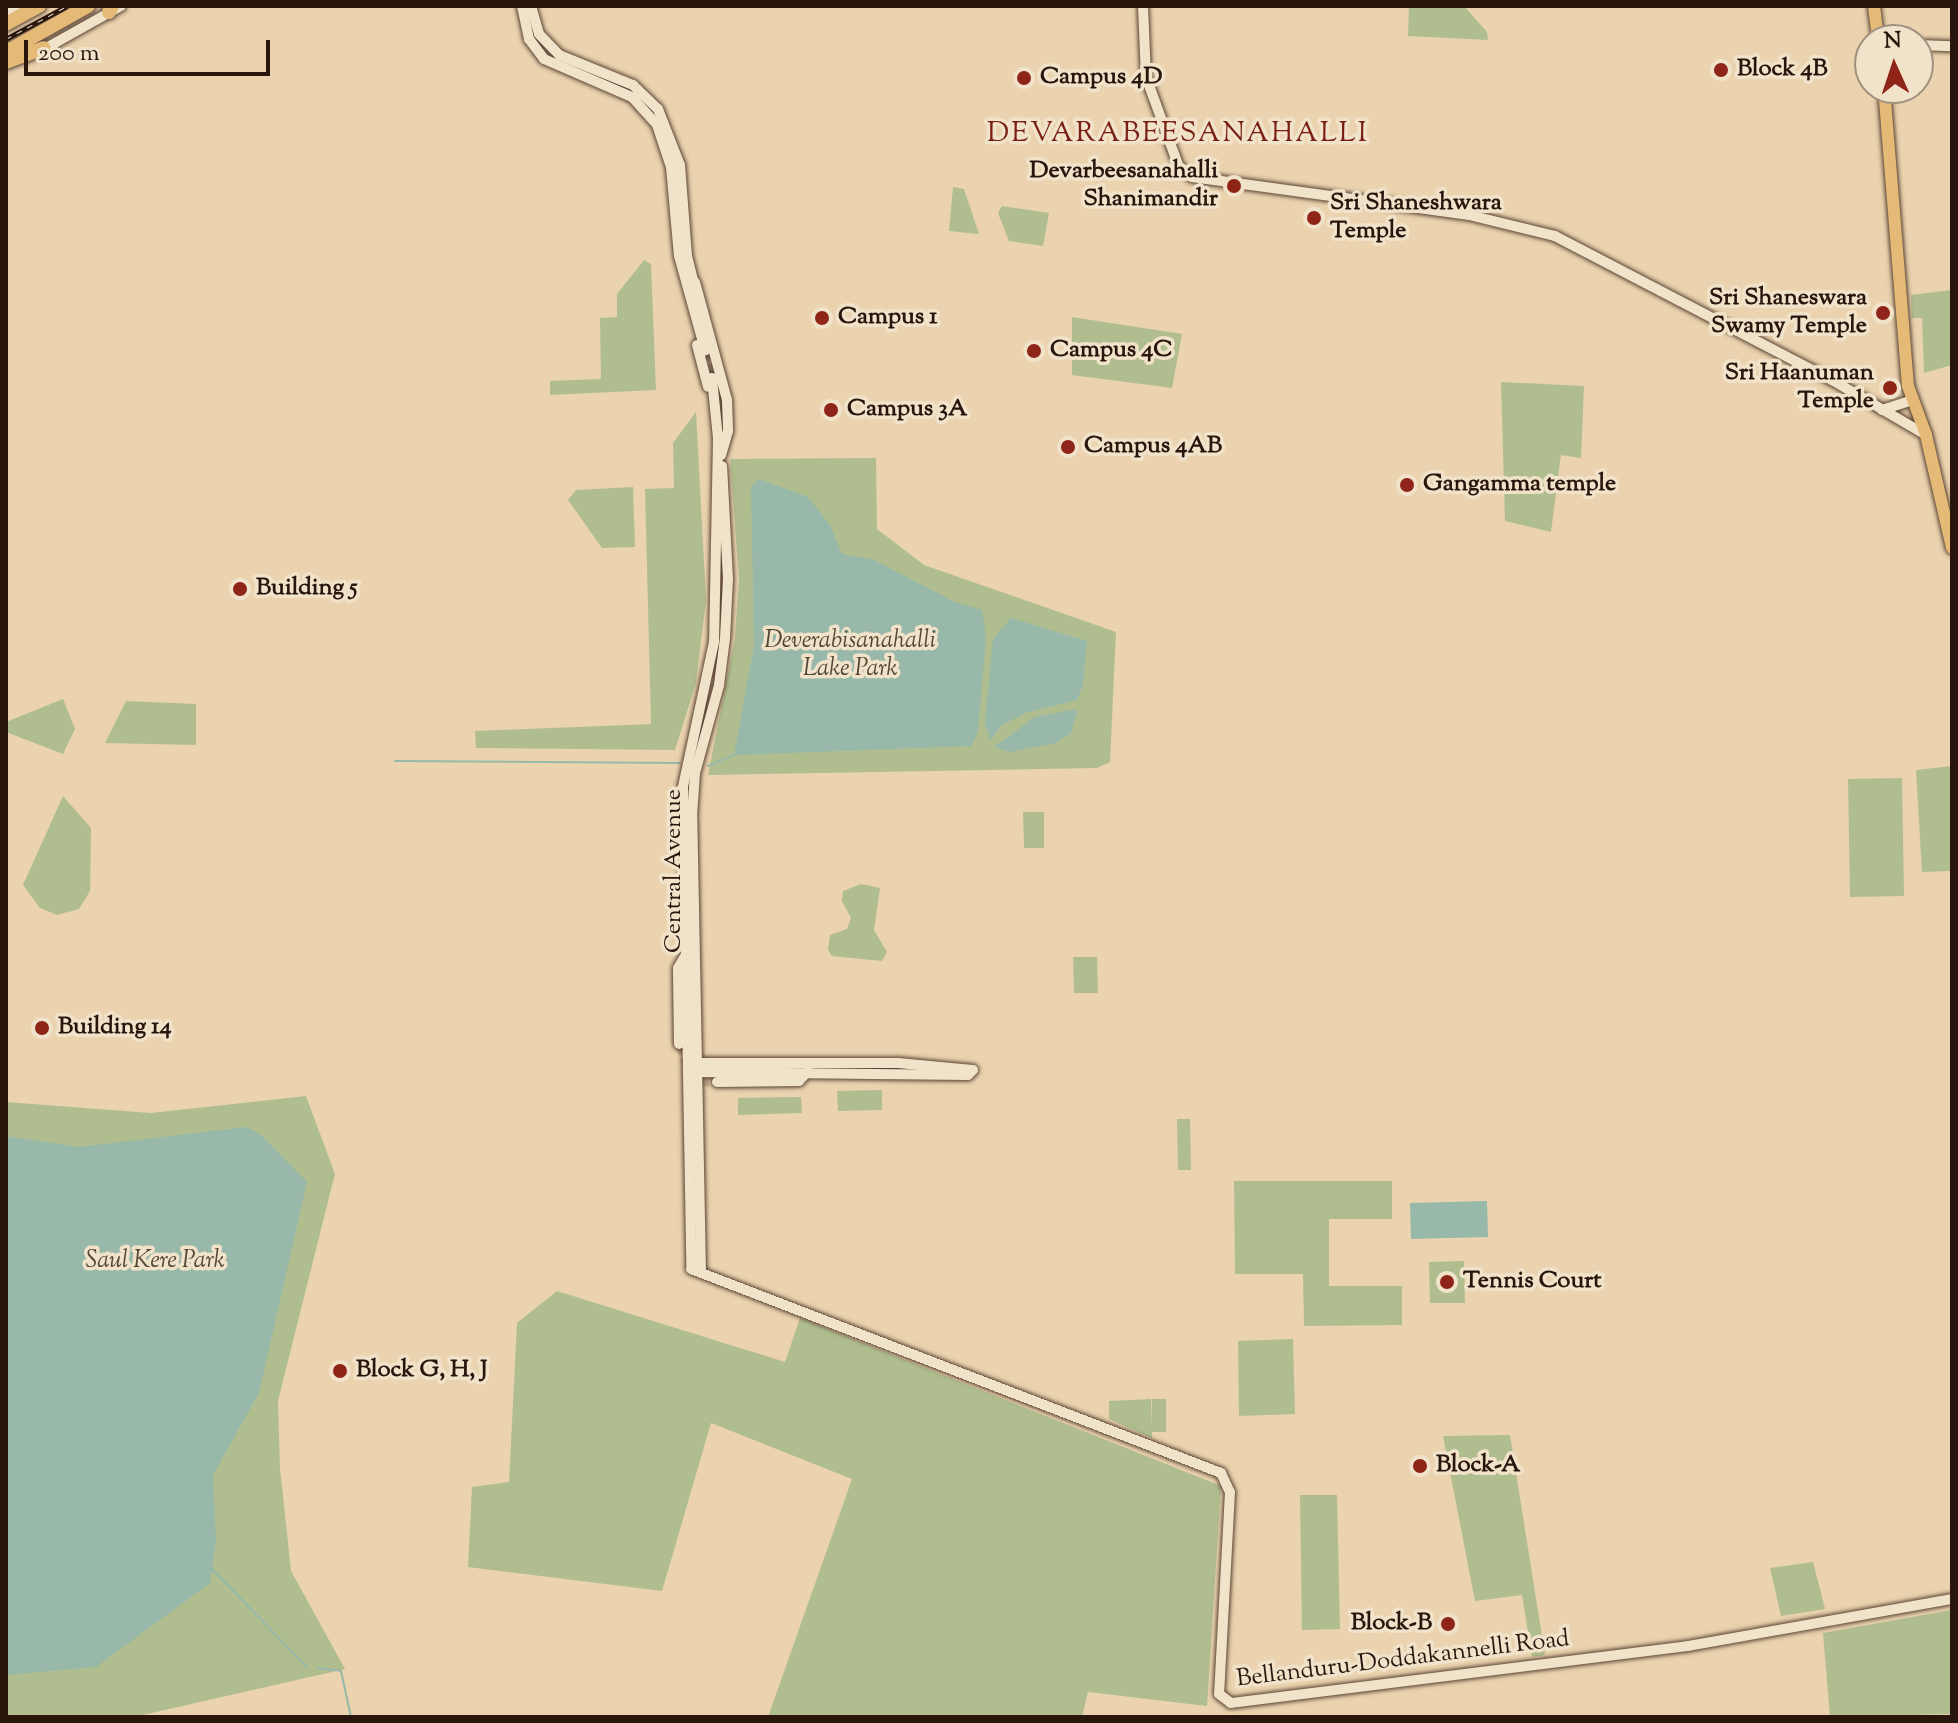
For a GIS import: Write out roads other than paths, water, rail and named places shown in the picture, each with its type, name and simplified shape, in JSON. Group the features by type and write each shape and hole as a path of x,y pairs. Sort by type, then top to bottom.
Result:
{"highway":[{"path":"6,24 39,6"},
{"path":"6,52 88,6"},
{"path":"6,62 44,48"}],"main road":[{"path":"1886,104 1895,191 1900,326 1913,400 1926,435 1952,548"}],"street":[{"path":"6,11 16,6"},
{"path":"522,6 529,39 544,59 632,97 657,125 671,167 679,256 707,314 727,400 728,431 718,454"},
{"path":"531,6 539,34 559,55 633,85 658,109 680,165 690,279 707,349"},
{"path":"1143,6 1146,77 1179,167 1192,177 1469,215 1555,236 1926,435"},
{"path":"6,70 114,8"},
{"path":"690,279 683,289 710,398 718,454"},
{"name":"Central Avenue","path":"696,1270 692,1068 693,787 719,685 728,579 714,378"},
{"path":"1882,410 1913,400"},
{"name":"Central Avenue","path":"692,1068 683,787 714,642 718,454"},
{"path":"679,1044 678,968 687,953"},
{"path":"692,1068 808,1071 820,1066 968,1075 973,1070 820,1066 692,1068"},
{"path":"717,1082 799,1081 808,1071"},
{"name":"Bellanduru-Doddakannelli Road","path":"696,1270 1221,1473 1230,1492 1219,1694 1231,1703 1688,1646 1952,1599"}],"waterway":[{"path":"708,766 734,755"},
{"path":"395,761 680,763"},
{"path":"212,1569 306,1666"},
{"path":"318,1668 341,1671 351,1717"}],"tunnel":[{"path":"705,350 712,378"},
{"path":"679,1044 691,1074 699,1081 717,1082"}],"railway":[{"path":"6,39 67,6"}],"place":[{"name":"Block 4B","path":"1721,70"},
{"name":"Campus 4D","path":"1024,78"},
{"name":"Devarbeesanahalli Shanimandir","path":"1234,186"},
{"name":"Sri Shaneshwara Temple","path":"1314,218"},
{"name":"Sri Shaneswara Swamy Temple","path":"1883,313"},
{"name":"Campus 1","path":"822,318"},
{"name":"Campus 4C","path":"1034,351"},
{"name":"Sri Haanuman Temple","path":"1890,388"},
{"name":"Campus 3A","path":"831,410"},
{"name":"Campus 4AB","path":"1068,447"},
{"name":"Gangamma temple","path":"1407,485"},
{"name":"Building 5","path":"240,589"},
{"name":"Building 14","path":"42,1028"},
{"name":"Tennis Court","path":"1447,1282"},
{"name":"Block G, H, J","path":"340,1371"},
{"name":"Block-A","path":"1420,1466"},
{"name":"Block-B","path":"1448,1624"}],"district":[{"name":"DEVARABEESANAHALLI","path":"1178,134"}],"park label":[{"name":"Deverabisanahalli Lake Park","path":"850,656"},
{"name":"Saul Kere Park","path":"155,1262"}]}
